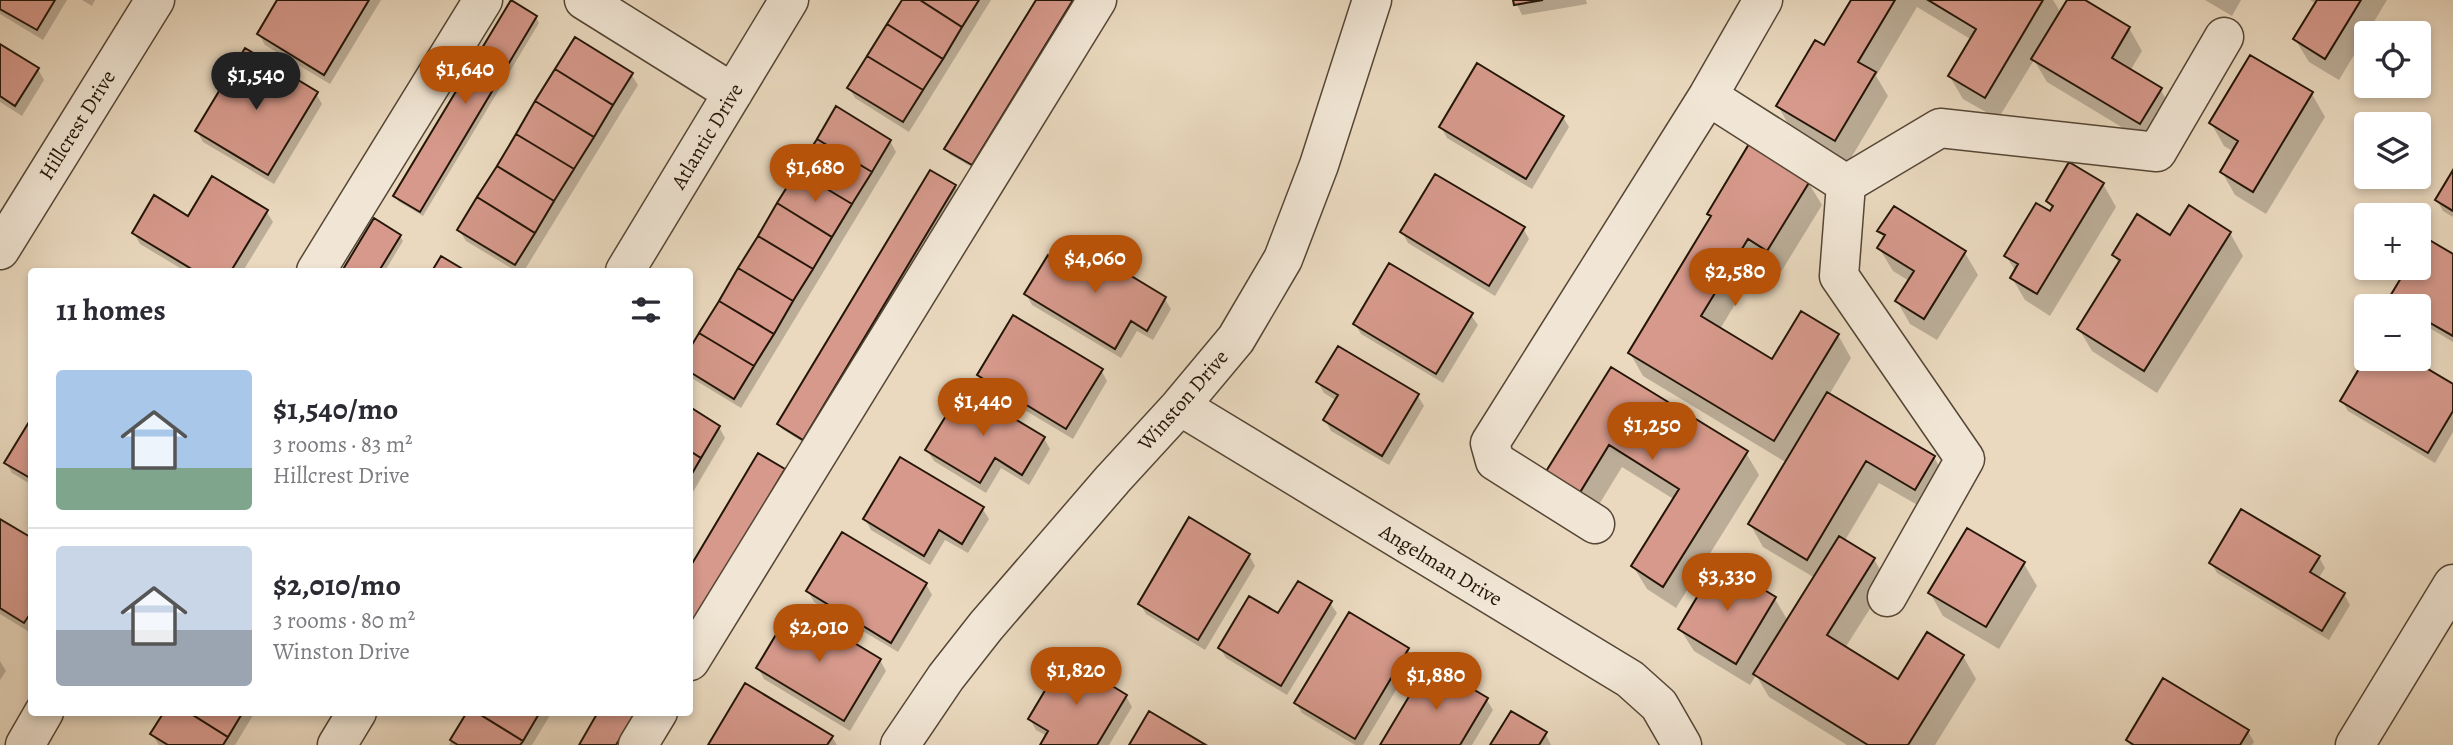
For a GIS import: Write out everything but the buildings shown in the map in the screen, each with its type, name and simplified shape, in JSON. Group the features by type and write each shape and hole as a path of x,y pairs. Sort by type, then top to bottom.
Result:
{"street":[{"name":"Hillcrest Drive","path":"0,250 155,0"},
{"path":"318,268 482,0"},
{"path":"584,0 733,93"},
{"name":"Atlantic Drive","path":"627,268 789,0"},
{"path":"693,656 1097,0"},
{"name":"Winston Drive","path":"900,745 946,677 986,626 1236,339 1283,259 1319,165 1372,0"},
{"path":"1595,524 1495,461 1490,443 1708,96 1763,0"},
{"path":"1846,184 1940,128 2157,152 2224,37"},
{"path":"1708,96 1846,184"},
{"path":"1846,184 1839,276 1965,459 1887,597"},
{"name":"Angelman Drive","path":"1180,406 1630,679 1660,705 1682,745"},
{"path":"2355,745 2453,584"},
{"path":"337,745 355,716"},
{"path":"638,745 656,716"}]}
